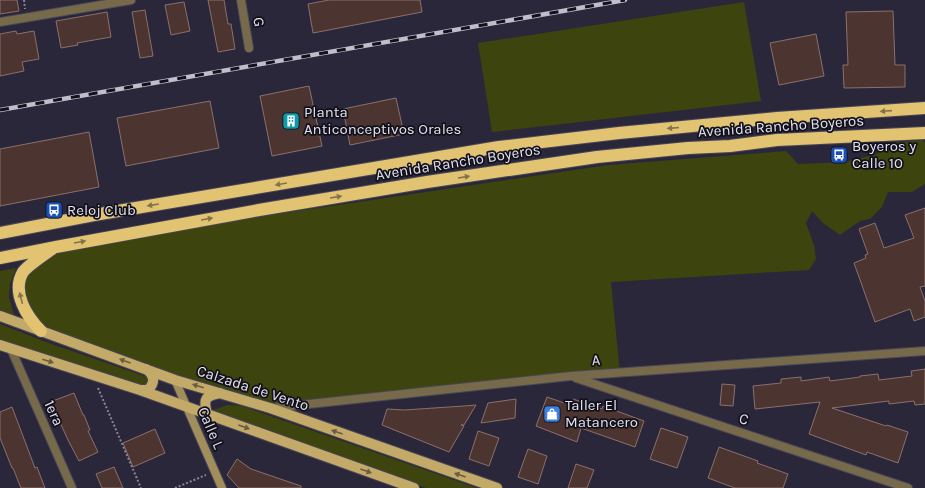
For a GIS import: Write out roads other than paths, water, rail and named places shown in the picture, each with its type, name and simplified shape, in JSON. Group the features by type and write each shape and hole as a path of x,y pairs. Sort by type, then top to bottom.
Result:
{"highway":[{"name":"Avenida Rancho Boyeros","path":"0,233 94,215 498,147 619,132 777,118 925,108"},
{"name":"Avenida Rancho Boyeros","path":"1,257 289,205 427,182 597,157 688,148 730,146 777,140 925,133"},
{"path":"40,331 24,310 19,295 20,282 23,272 27,267 56,246"}],"main road":[{"name":"Calzada de Vento","path":"0,316 175,380 270,408 497,488"},
{"path":"0,345 140,390 414,488"},
{"path":"140,390 148,390 152,384 153,376 146,369"},
{"path":"207,414 205,400 208,396 220,393"}],"street":[{"path":"0,22 131,0"},
{"name":"G","path":"241,0 249,48"},
{"name":"1era","path":"11,349 72,488"},
{"name":"A","path":"270,408 571,376 925,351"},
{"name":"C","path":"571,376 908,488"},
{"name":"Calle L","path":"175,380 222,488"}],"railway":[{"path":"0,110 625,0"}],"place":[{"name":"Planta Anticonceptivos Orales","path":"291,121"},
{"name":"Boyeros y Calle 10","path":"839,155"},
{"name":"Reloj Club","path":"54,210"},
{"name":"Taller El Matancero","path":"552,414"}]}
